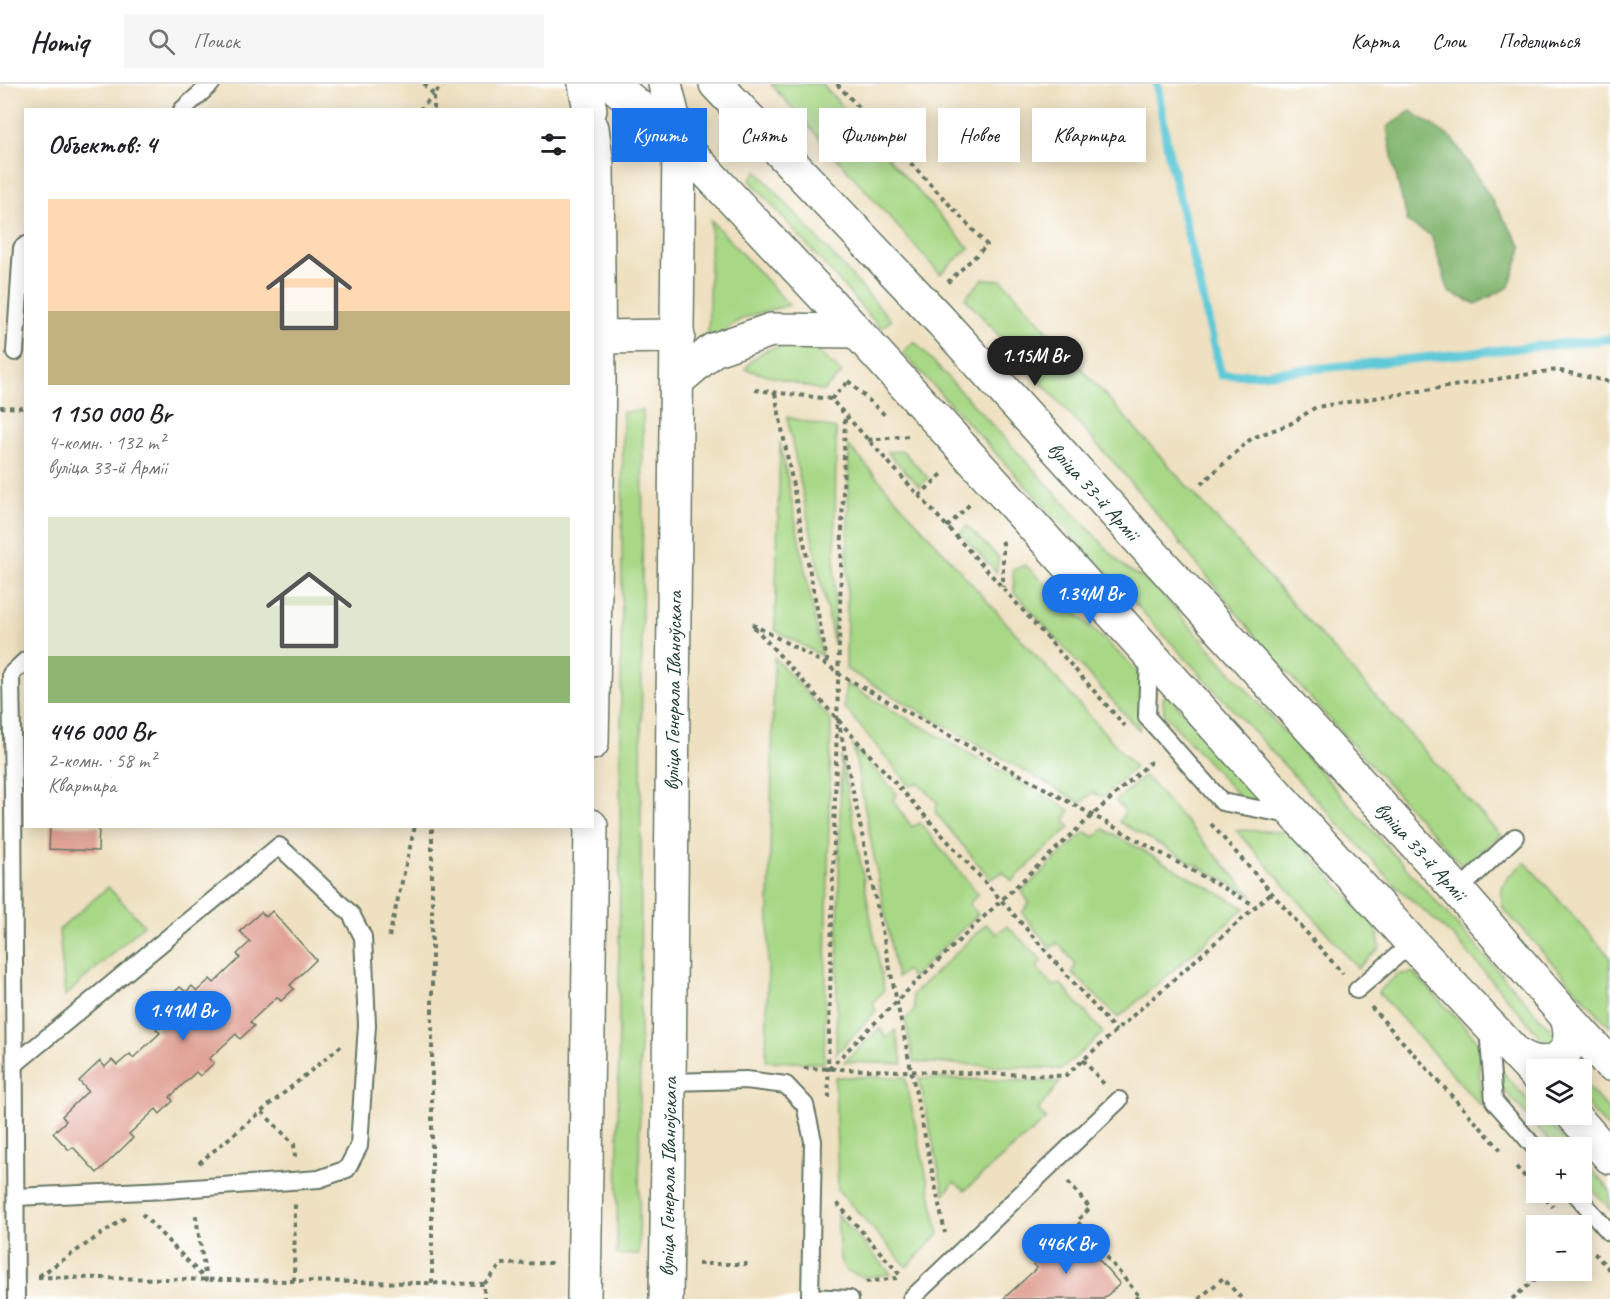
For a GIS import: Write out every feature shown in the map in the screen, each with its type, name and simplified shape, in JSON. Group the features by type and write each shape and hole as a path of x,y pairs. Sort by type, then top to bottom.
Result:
{"street":[{"path":"585,84 590,108"},
{"path":"612,84 640,108"},
{"name":"вуліца Генерала Іваноўскага","path":"665,84 671,108"},
{"name":"вуліца 33-й Арміі","path":"716,84 933,313 1458,891 1610,1066"},
{"path":"594,143 597,165 598,337 594,607"},
{"name":"вуліца Генерала Іваноўскага","path":"666,1299 679,162"},
{"path":"698,162 856,331 1412,943 1526,1064"},
{"path":"677,381 713,350 771,330 856,331"},
{"path":"598,337 678,336"},
{"path":"584,1299 591,828"},
{"path":"1556,1059 1568,1047 1571,1037 1566,1016"},
{"path":"1592,1062 1610,1066"},
{"path":"1582,1125 1610,1157"}],"lane":[{"path":"184,108 211,84"},
{"path":"15,352 22,248 24,246"},
{"path":"1149,651 1147,717 1222,802 1299,817"},
{"path":"16,1299 15,1064 7,881 11,674 24,662"},
{"path":"1458,891 1515,837"},
{"path":"15,1064 279,846 351,914 363,937 367,1025 358,1146 346,1169 319,1179 166,1191 16,1197"},
{"path":"1357,990 1412,943"},
{"path":"1488,1024 1494,1101 1526,1138"},
{"path":"669,1082 746,1080 786,1085 806,1105 813,1141 810,1298 850,1299"},
{"path":"910,1299 1119,1100"},
{"path":"1584,1203 1610,1233"}],"path":[{"path":"424,84 434,95 434,108"},
{"path":"420,108 443,84"},
{"path":"837,84 987,245 948,282"},
{"path":"1202,484 1252,438 1290,424 1316,406 1556,370 1610,382"},
{"path":"831,399 853,376"},
{"path":"848,381 891,420"},
{"path":"775,393 829,666"},
{"path":"0,407 24,408"},
{"path":"829,1104 828,1069 845,415"},
{"path":"900,428 915,444"},
{"path":"867,440 908,436"},
{"path":"935,467 949,482"},
{"path":"919,496 942,474"},
{"path":"963,497 977,512"},
{"path":"947,526 970,504"},
{"path":"996,535 1003,543 1003,588"},
{"path":"1116,1031 1002,900 752,624 1256,907"},
{"path":"838,719 945,1234"},
{"path":"828,1069 896,1000 1154,759"},
{"path":"386,948 416,828"},
{"path":"432,828 432,1283"},
{"path":"793,1068 1065,1076 1271,893"},
{"path":"367,1025 166,1191 37,1277 484,1284"},
{"path":"1083,1060 1119,1100"},
{"path":"1053,1163 1090,1208 1077,1221 1138,1298"},
{"path":"192,1189 206,1280"},
{"path":"830,1196 902,1278"},
{"path":"138,1209 206,1280"},
{"path":"484,1299 484,1284 502,1264 552,1263"},
{"path":"695,1264 749,1264"},
{"path":"861,1282 910,1277"},
{"path":"1199,1299 1223,1278 1242,1299"},
{"path":"1512,1299 1533,1281"}],"green space":[{"path":"771,84 822,84 844,108 819,108 819,138 807,124 807,108 792,108"},
{"path":"1411,111 1453,139 1522,247 1509,287 1476,304 1449,292 1431,235 1408,223 1387,127"},
{"path":"840,162 892,162 969,248 940,274"},
{"path":"757,171 891,320 881,329 750,180"},
{"path":"711,220 789,305 738,321 708,347"},
{"path":"983,279 1002,280 1500,835 1463,867 1266,649 1124,474 965,298"},
{"path":"914,341 1124,567 1153,585 1558,1038 1549,1047 1455,938 1397,887 903,353"},
{"path":"795,345 818,352 842,373 823,391 745,369 756,357 767,350"},
{"path":"643,410 639,1254 617,1255 623,412"},
{"path":"787,417 836,429 834,644"},
{"path":"780,442 822,656 775,630"},
{"path":"849,446 1135,767 1103,797 1092,793 1081,803 846,669"},
{"path":"903,451 928,478 920,487 887,452"},
{"path":"967,526 999,558 996,572 960,533"},
{"path":"1025,565 1144,677 1139,730 1014,592 1013,570"},
{"path":"774,657 831,720 824,1063 766,1061"},
{"path":"846,684 1070,810 1065,820 1070,827 1012,881 1003,872 991,879 935,812 938,803 919,783 910,786 844,707"},
{"path":"1167,694 1276,816 1247,805 1164,714 1163,699"},
{"path":"853,746 897,794 893,801 912,827 920,823 978,894 969,904 978,914 912,978 906,970 897,978"},
{"path":"841,756 884,990 873,1002 876,1011 836,1054"},
{"path":"1144,776 1252,896 1119,822 1125,811 1116,801"},
{"path":"1104,829 1245,908 1118,1018 1072,972 1076,964 1058,943 1050,948 1022,913 1029,903 1022,891 1085,832 1095,837"},
{"path":"1236,830 1289,832 1377,928 1380,948 1358,968"},
{"path":"1525,862 1610,957 1610,1027 1503,908 1501,892 1505,881"},
{"path":"108,887 144,925 65,996 59,930"},
{"path":"986,924 996,934 1007,926 1042,960 1037,968 1053,986 1061,984 1103,1033 1062,1069 914,1062 905,1020 915,1010 912,995"},
{"path":"1414,973 1478,1041 1481,1106 1378,992 1398,974"},
{"path":"880,1028 886,1038 895,1030 903,1064 844,1062"},
{"path":"1497,1066 1526,1098 1526,1114 1499,1084"},
{"path":"835,1077 905,1077 939,1234 907,1267 838,1190"},
{"path":"919,1078 1060,1082 1038,1110 1046,1119 965,1190 954,1182 944,1194"},
{"path":"1592,1092 1610,1112 1610,1130 1592,1111"},
{"path":"1535,1125 1550,1125 1562,1137 1546,1137"},
{"path":"1592,1170 1610,1190 1610,1209 1592,1189"},
{"path":"837,1214 891,1274 864,1277 846,1271 840,1259"}],"building":[{"path":"50,828 99,828 98,851 49,849"},
{"path":"272,911 316,960 290,985 294,989 281,1001 277,997 250,1022 254,1026 240,1039 236,1034 209,1059 214,1063 200,1076 196,1072 170,1097 173,1101 160,1114 156,1109 129,1134 133,1138 97,1173 73,1147 69,1150 53,1133 66,1121 62,1116 88,1091 79,1081 100,1061 105,1067 112,1060 117,1065 130,1054 133,1058 160,1033 156,1029 170,1016 160,1006 180,987 186,992 192,986 197,991 210,979 214,983 240,958 237,954 250,942 240,931 261,912 266,917"},
{"path":"1080,1238 1120,1284 1103,1299 1003,1299 1037,1268 1027,1256 1042,1242 1051,1252 1062,1242 1067,1249"}],"waterway":[{"path":"1157,84 1168,150 1221,375 1262,374 1610,339"}]}
